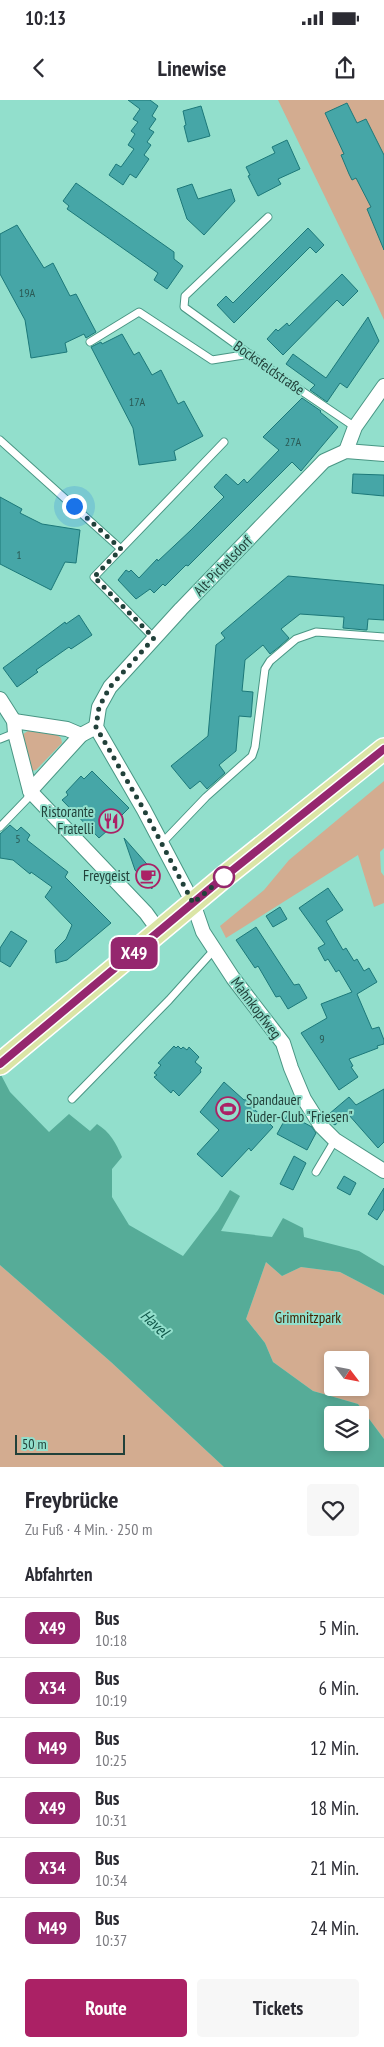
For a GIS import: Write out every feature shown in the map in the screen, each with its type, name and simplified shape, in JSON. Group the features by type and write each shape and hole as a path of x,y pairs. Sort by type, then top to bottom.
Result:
{"main road":[{"path":"0,1064 193,903 384,749"}],"street":[{"path":"384,386 355,427 346,451 384,454"},
{"name":"Alt-Pichelsdorf","path":"96,727 99,707 110,687 154,638 319,466 333,455 346,451"},
{"path":"0,699 14,727 30,792 146,913 159,931"},
{"path":"14,727 67,729 81,735"},
{"path":"30,792 81,735 96,727 162,843 193,903"},
{"name":"Mahnkopfweg","path":"193,903 203,932 214,950 283,1043 304,1099 320,1126 335,1140 384,1171"}],"lane":[{"name":"Bocksfeldstraße","path":"268,217 185,296 184,307 355,427"},
{"path":"90,342 139,312 212,360 250,354"},
{"path":"0,440 121,549"},
{"path":"154,638 94,577 224,442"},
{"path":"162,843 206,797 252,756 255,747 262,676 270,661 296,639 316,632 384,637"},
{"path":"0,739 14,727"},
{"path":"0,827 27,799 30,792"},
{"path":"72,1099 170,1000 214,950"},
{"path":"316,1172 335,1140"}],"green space":[{"path":"278,100 384,100 384,320 374,298"},
{"path":"28,731 57,735 61,738 62,743 36,770 32,771 20,736"},
{"path":"384,781 384,848 380,852 381,872 384,876 384,903 374,907 358,855 226,938 220,926 264,890 289,860"},
{"name":"Grimnitzpark","path":"266,1262 282,1276 301,1267 340,1272 384,1295 384,1439 369,1419 369,1406 359,1406 330,1396 369,1396 369,1351 324,1351 324,1394 313,1391 273,1362 265,1343 246,1319"},
{"path":"0,1265 111,1362 224,1467 0,1467"}],"water":[{"name":"Havel","path":"0,1073 10,1092 49,1132 69,1114 90,1131 97,1124 109,1134 122,1157 112,1169 112,1197 129,1225 183,1256 218,1210 230,1190 240,1196 221,1231 272,1237 283,1218 303,1228 304,1237 359,1251 384,1266 384,1295 340,1272 301,1267 282,1276 266,1262 246,1319 265,1343 273,1362 313,1391 359,1406 324,1406 324,1451 369,1451 369,1419 384,1439 384,1467 224,1467 111,1362 0,1265"}],"building":[{"path":"128,100 150,100 158,106 152,116 156,119 149,129 154,132 147,142 151,145 144,155 149,159 136,178 130,174 123,185 109,175 116,164 121,167 134,149 128,145 135,134 131,131 138,122 133,119 140,109"},
{"path":"347,103 357,123 366,119 384,155 384,250 367,209 371,207 356,178 352,180 349,174 341,155 344,154 325,113"},
{"path":"201,106 210,136 188,142 183,111"},
{"path":"287,140 300,169 278,179 281,184 258,196 248,176 250,175 246,167 275,153 272,147"},
{"path":"76,183 174,252 174,259 183,266 167,289 154,280 158,273 67,209 69,206 63,201"},
{"path":"192,184 198,199 231,189 235,201 204,235 187,219 177,189"},
{"path":"17,225 44,268 53,263 70,296 76,294 96,332 86,338 84,334 65,343 67,352 31,358 25,320 0,274 0,234"},
{"path":"308,228 324,245 316,253 310,247 234,323 217,305 226,296 233,303"},
{"path":"342,274 358,291 343,306 337,300 283,355 267,339 276,329 278,331 287,323 289,326"},
{"path":"368,317 379,341 347,388 340,383 327,402 310,390 315,385 286,364 293,354 326,378"},
{"path":"122,334 134,355 139,352 152,375 161,370 178,404 184,401 203,436 174,451 176,460 139,465 133,428 91,347"},
{"path":"302,398 321,411 338,427 301,471 292,462 188,566 186,565 165,586 163,584 154,593 150,589 136,599 118,580 126,570 129,572 131,570 139,578 157,559 158,561 191,530 224,497 214,487 226,474 238,485 244,479 247,483 279,450 263,437"},
{"path":"353,474 384,475 384,496 352,493"},
{"path":"0,497 22,509 20,513 42,524 80,530 76,563 65,562 51,590 0,564"},
{"path":"288,576 384,585 384,620 368,619 367,630 365,630 343,628 344,617 300,614 281,629 289,638 279,647 270,654 263,645 245,660 242,691 253,692 251,717 239,716 236,751 219,765 225,773 207,789 200,781 190,789 171,766 208,736 216,645 225,638 221,633"},
{"path":"79,615 92,635 71,649 69,647 36,670 38,672 17,687 3,668 65,622 66,624"},
{"path":"92,771 129,808 110,831 108,830 99,838 62,800 68,795 66,792 81,776 84,779"},
{"path":"10,825 17,831 21,827 30,835 27,840 68,872 65,877 111,923 67,960 56,963 55,950 66,939 72,925 45,897 52,887 31,872 30,874 13,860 0,858 0,834"},
{"path":"124,838 153,871 152,889 135,870"},
{"path":"328,888 343,910 326,921 343,950 346,948 354,961 357,959 364,971 369,968 377,982 357,994 372,1029 379,1027 384,1040 384,1044 377,1046 378,1048 349,1059 353,1066 351,1067 358,1077 339,1090 301,1033 327,1018 321,1004 352,992 339,970 336,972 328,959 325,961 318,948 325,944 299,908"},
{"path":"280,907 287,919 273,927 266,916"},
{"path":"256,927 294,985 299,984 307,998 288,1009 280,996 276,997 258,966 255,968 236,940"},
{"path":"11,931 27,941 10,967 0,961 0,948"},
{"path":"174,1046 176,1048 178,1046 181,1049 183,1047 187,1050 189,1047 199,1057 195,1062 202,1068 201,1072 179,1096 173,1090 171,1093 154,1077 157,1075 154,1073 161,1065 158,1063"},
{"path":"224,1082 244,1100 249,1099 252,1107 273,1127 251,1151 249,1148 222,1177 197,1154 219,1130 200,1112"},
{"path":"384,1089 384,1142 378,1148 348,1114 335,1125 328,1120 329,1114 349,1097 356,1105"},
{"path":"288,1114 312,1127 316,1133 307,1150 277,1134"},
{"path":"294,1156 306,1163 293,1190 280,1184"},
{"path":"344,1176 356,1183 350,1195 337,1188"},
{"path":"384,1188 384,1209 377,1220 368,1214"}],"bus line":[{"name":"X49","path":"0,1064 224,877 384,749"}],"place":[{"name":"Ristorante Fratelli","path":"111,821"},
{"name":"Freygeist","path":"148,876"},
{"name":"Spandauer Ruder-Club \"Friesen\"","path":"228,1109"}],"route":[{"path":"74,506 121,549 94,577 154,638 110,687 101,701 96,727 144,810 193,903 224,877"}]}
